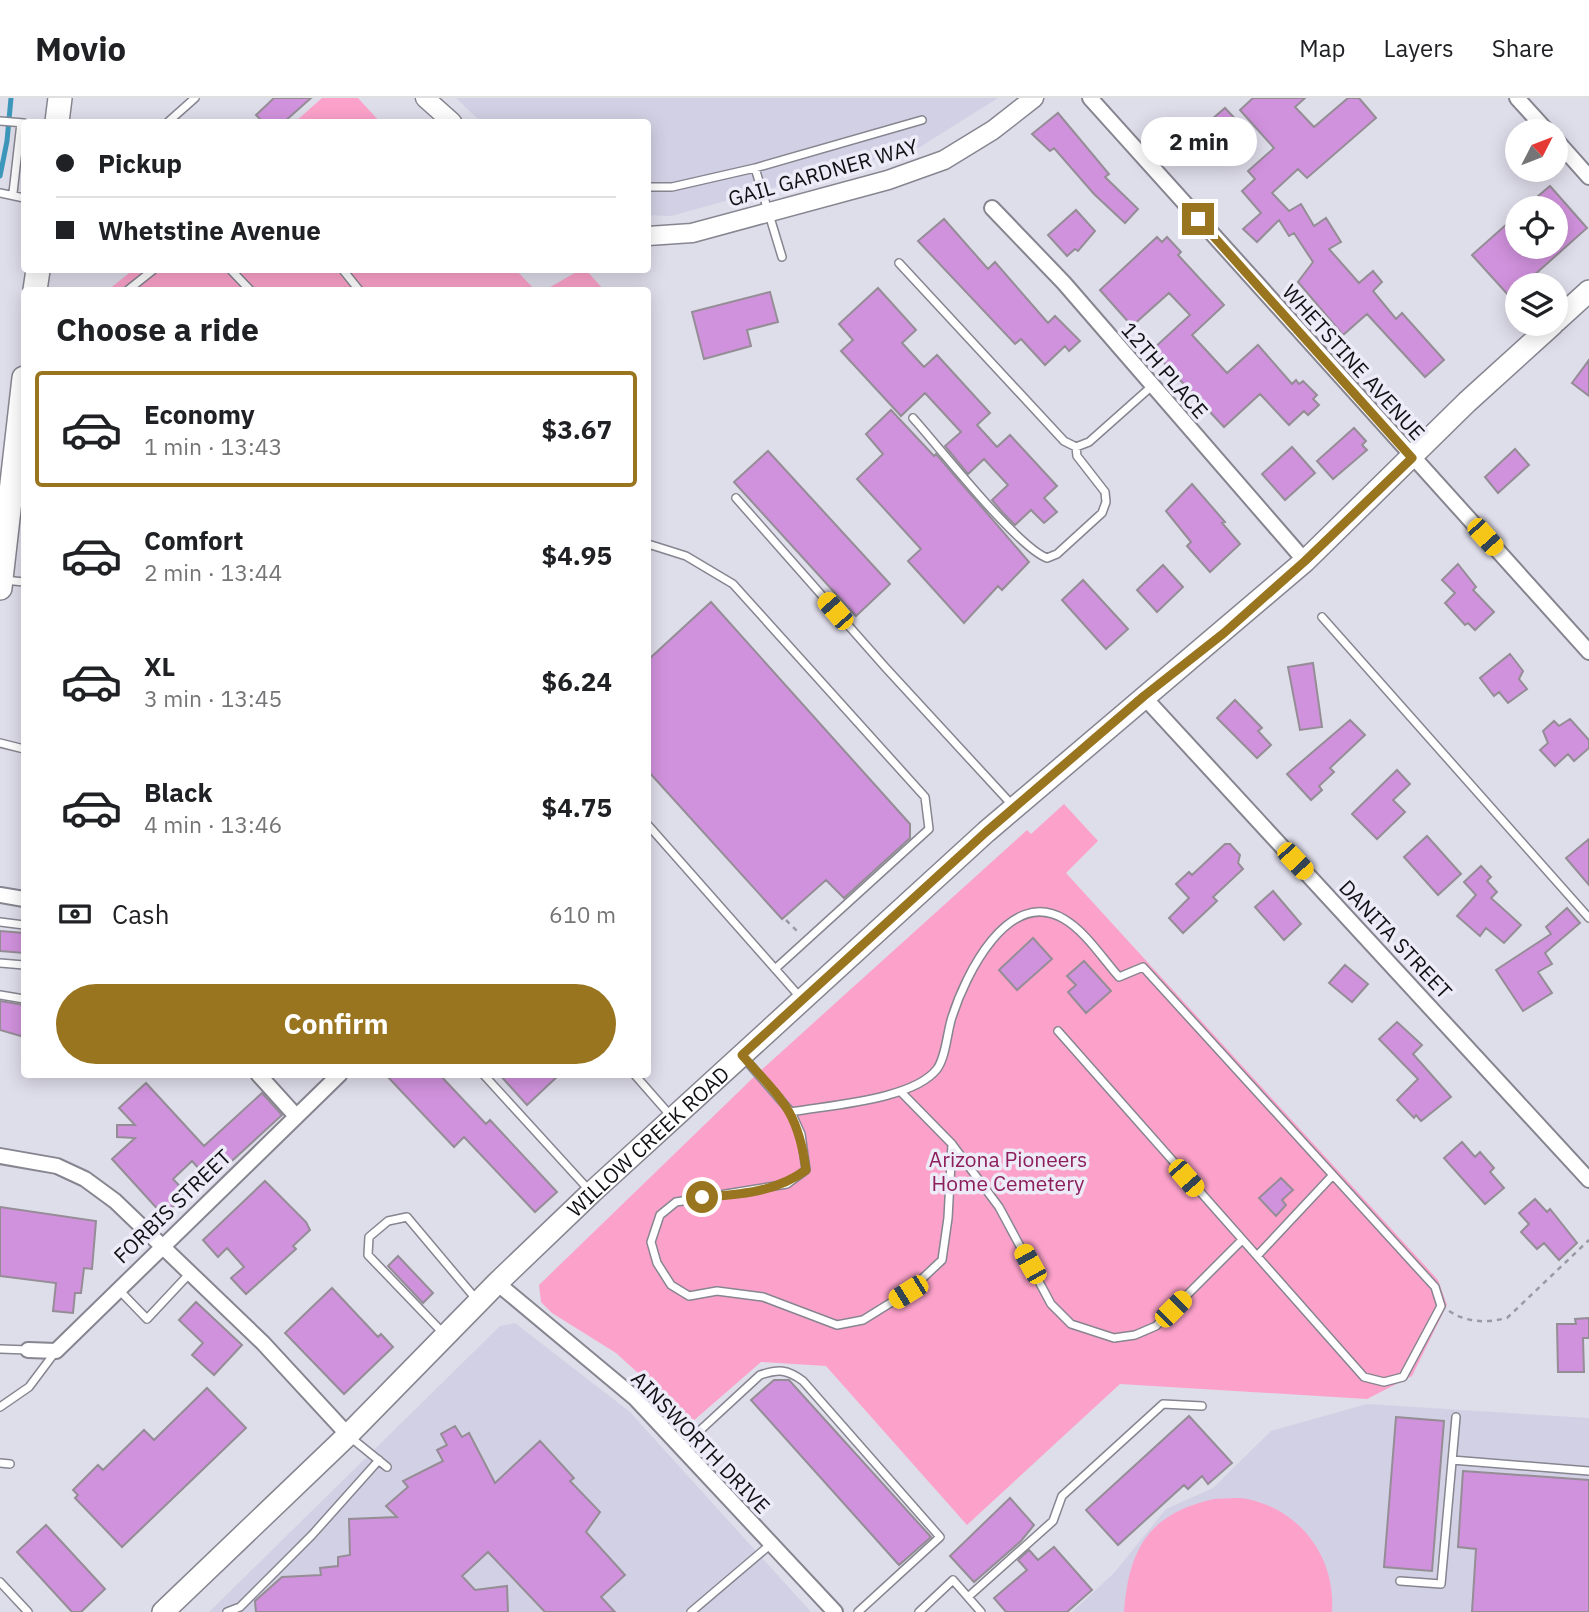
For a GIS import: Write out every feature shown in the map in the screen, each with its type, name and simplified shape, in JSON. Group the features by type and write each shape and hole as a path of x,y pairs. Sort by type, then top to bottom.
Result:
{"main road":[{"path":"57,119 60,98"},
{"name":"WILLOW CREEK ROAD","path":"1568,310 1589,291"},
{"name":"WILLOW CREEK ROAD","path":"163,1612 348,1436 497,1283 592,1193 1014,808 1144,696 1224,633 1305,561 1540,336"},
{"path":"0,587 3,539 13,513 7,474 21,396"}],"street":[{"path":"425,98 449,119"},
{"name":"GAIL GARDNER WAY","path":"651,236 692,233 888,180 944,160 993,130 1034,98"},
{"name":"WHETSTINE AVENUE","path":"1090,98 1589,652"},
{"path":"1517,98 1536,119"},
{"path":"1568,153 1589,177"},
{"name":"12TH PLACE","path":"992,208 1063,284 1305,561"},
{"name":"DANITA STREET","path":"1144,696 1589,1180"},
{"path":"0,895 21,898"},
{"path":"262,1078 296,1116"},
{"name":"FORBIS STREET","path":"56,1351 336,1078"},
{"path":"0,1156 57,1166 85,1178 115,1201 263,1343 348,1436"},
{"name":"AINSWORTH DRIVE","path":"497,1283 635,1398 835,1612"},
{"path":"28,1350 56,1351"}],"lane":[{"path":"171,119 195,98"},
{"path":"651,187 671,187 755,168 922,120"},
{"path":"0,121 21,123"},
{"path":"13,193 21,137"},
{"path":"755,168 766,212 782,257"},
{"path":"0,193 13,193 21,197"},
{"path":"899,263 1053,432 1076,447"},
{"path":"132,287 149,273"},
{"path":"234,273 247,287"},
{"path":"345,273 356,287"},
{"path":"1076,447 1089,442 1152,386"},
{"path":"913,418 1022,540 1035,553 1047,558 1056,554 1102,513 1106,502 1105,492 1077,456 1076,447"},
{"path":"736,498 1014,808"},
{"path":"651,545 686,556 733,584 925,797 929,830 775,969"},
{"path":"1,580 21,582"},
{"path":"1322,617 1589,918"},
{"path":"0,743 21,747"},
{"path":"651,828 803,1000"},
{"path":"791,1112 902,1093 937,1068 952,1015 972,969 994,935 1025,916 1051,913 1067,920 1119,977 1143,967 1435,1287 1441,1306 1403,1377 1384,1382 1364,1377 1058,1031"},
{"path":"0,922 21,925"},
{"path":"0,963 21,965"},
{"path":"0,995 21,998"},
{"path":"742,1055 791,1112 801,1133 806,1170 787,1184 676,1202 660,1215 651,1242 657,1264 671,1284 689,1296 717,1292 763,1297 837,1325 863,1320 908,1292 942,1260 948,1218 952,1144"},
{"path":"487,1078 592,1193"},
{"path":"637,1078 673,1119"},
{"path":"902,1093 952,1144 999,1207 1051,1304 1071,1324 1091,1333 1114,1338 1135,1335 1156,1326 1241,1241"},
{"path":"1257,1256 1332,1176"},
{"path":"446,1335 367,1250 369,1237 380,1227 407,1217 479,1302"},
{"path":"117,1289 147,1319 190,1273"},
{"path":"0,1349 28,1350"},
{"path":"0,1407 29,1387 56,1351"},
{"path":"681,1448 760,1376 776,1370 790,1371 803,1381 940,1537 858,1612"},
{"path":"968,1597 1053,1521 1062,1496 1163,1404 1202,1406"},
{"path":"1400,1581 1441,1584 1456,1417"},
{"path":"348,1436 387,1467"},
{"path":"227,1612 240,1607 312,1535 379,1460"},
{"path":"1452,1460 1589,1471"},
{"path":"0,1463 10,1464"},
{"path":"691,1612 771,1544"},
{"path":"919,1612 953,1580 981,1612"},
{"path":"0,1581 28,1612"}],"path":[{"path":"1441,1306 1463,1320 1489,1322 1507,1318 1589,1240"}],"shaded area":[{"path":"456,98 998,98 920,147 671,216 651,215 651,119 478,119"},
{"path":"515,1323 630,1412 811,1612 209,1612 500,1326"},
{"path":"1367,1404 1589,1418 1589,1612 1072,1612 1114,1573 1166,1509 1213,1488 1271,1431"}],"green space":[{"path":"322,98 358,98 377,119 298,119"},
{"path":"129,273 519,273 532,287 112,287"},
{"path":"575,273 589,273 601,287 550,287"},
{"name":"Arizona Pioneers Home Cemetery","path":"1064,804 1098,841 1066,873 1438,1280 1447,1305 1412,1376 1367,1399 1120,1384 967,1525 826,1366 761,1362 692,1422 616,1353 552,1313 541,1302 539,1285 758,1073 1027,830 1031,834"},
{"path":"1243,1498 1266,1505 1299,1525 1321,1555 1328,1573 1332,1612 1124,1612 1131,1570 1146,1538 1173,1514 1214,1499"}],"building":[{"path":"274,98 311,98 287,119 260,119 256,115"},
{"path":"1253,98 1305,98 1295,107 1314,127 1348,98 1359,98 1376,118 1307,178 1298,169 1272,193 1289,211 1301,204 1314,226 1326,218 1341,242 1329,249 1359,283 1373,271 1382,282 1373,291 1396,319 1402,313 1444,360 1425,377 1367,314 1343,335 1298,282 1313,262 1294,233 1289,236 1279,220 1257,242 1243,229 1261,213 1242,191 1255,179 1248,171 1274,148 1240,110"},
{"path":"1225,108 1241,125 1228,137 1212,119"},
{"path":"1058,113 1109,174 1105,177 1138,209 1125,223 1094,194 1054,148 1050,151 1032,134"},
{"path":"1550,186 1559,196 1538,196"},
{"path":"1568,206 1587,228 1568,245"},
{"path":"1076,210 1095,231 1078,251 1075,249 1067,256 1048,235"},
{"path":"944,219 988,269 995,262 1048,323 1055,316 1080,341 1069,351 1065,346 1045,365 1021,339 1015,344 918,241"},
{"path":"1505,226 1505,259 1552,259 1536,273 1505,273 1505,291 1472,255"},
{"path":"1157,237 1162,242 1167,237 1181,252 1178,255 1224,305 1192,335 1227,373 1258,345 1292,384 1296,380 1299,384 1303,381 1317,395 1313,399 1319,405 1308,415 1304,411 1289,425 1260,394 1224,427 1152,350 1190,315 1169,293 1132,326 1100,290"},
{"path":"878,288 916,330 902,343 924,367 937,355 990,413 977,425 997,447 1010,435 1057,486 1044,498 1057,512 1044,523 1031,510 1015,525 1003,513 992,500 1008,485 984,459 968,474 945,446 961,432 925,393 901,416 841,351 853,340 839,324"},
{"path":"770,292 778,322 747,330 751,346 704,359 692,312"},
{"path":"1589,360 1589,396 1572,383"},
{"path":"891,410 934,456 936,454 1029,562 1002,590 998,586 964,623 908,561 921,549 857,479 883,454 866,434"},
{"path":"1354,428 1366,441 1362,445 1367,450 1333,479 1317,461"},
{"path":"1292,447 1315,473 1285,500 1262,474"},
{"path":"1515,449 1529,465 1498,493 1485,477"},
{"path":"768,451 890,584 856,616 734,482"},
{"path":"1192,484 1240,544 1210,572 1187,546 1191,542 1166,511"},
{"path":"1458,564 1476,587 1473,590 1494,612 1475,630 1468,623 1465,625 1445,603 1455,593 1442,580"},
{"path":"1163,565 1183,587 1157,612 1137,590"},
{"path":"1083,580 1128,629 1106,649 1062,600"},
{"path":"711,602 910,824 910,838 844,898 826,880 782,919 651,774 651,657"},
{"path":"1510,654 1523,671 1519,679 1527,689 1508,703 1499,692 1494,696 1480,678"},
{"path":"1313,663 1322,727 1300,730 1288,667"},
{"path":"1235,700 1262,728 1258,731 1271,745 1257,758 1217,718"},
{"path":"1570,719 1589,740 1589,748 1574,761 1568,754 1555,766 1540,750 1548,743 1543,731 1554,721 1559,726"},
{"path":"1350,720 1365,735 1330,768 1334,772 1319,786 1322,790 1311,800 1287,774"},
{"path":"1397,770 1410,784 1393,800 1405,812 1377,839 1352,814"},
{"path":"1427,836 1461,874 1438,895 1404,857"},
{"path":"1589,839 1589,885 1566,858"},
{"path":"1225,844 1230,844 1240,855 1238,863 1243,869 1213,897 1217,901 1183,933 1169,918 1189,898 1176,884 1189,872 1192,875"},
{"path":"1481,866 1491,877 1487,881 1497,892 1491,898 1521,925 1504,943 1486,928 1480,936 1457,916 1476,895 1464,882"},
{"path":"1273,891 1301,924 1284,940 1255,907"},
{"path":"1567,908 1580,923 1545,953 1552,964 1538,972 1552,993 1523,1011 1496,970 1551,934 1546,927"},
{"path":"0,931 21,933 21,953 0,951"},
{"path":"1033,938 1052,959 1017,990 999,970"},
{"path":"1084,961 1111,991 1086,1013 1068,992 1076,985 1067,976"},
{"path":"1345,965 1368,984 1352,1002 1329,983"},
{"path":"0,1001 21,1004 21,1036 0,1030"},
{"path":"1397,1022 1422,1045 1413,1054 1451,1097 1421,1121 1416,1115 1414,1118 1397,1100 1418,1079 1379,1039"},
{"path":"389,1078 443,1078 486,1124 490,1120 557,1192 535,1212 464,1137 454,1147"},
{"path":"503,1078 556,1078 527,1105"},
{"path":"146,1083 204,1146 262,1093 282,1115 210,1181 192,1161 173,1179 187,1194 163,1215 112,1159 135,1138 117,1137 117,1125 135,1125 119,1108"},
{"path":"1462,1142 1475,1157 1480,1152 1494,1168 1490,1172 1504,1188 1485,1204 1444,1158"},
{"path":"1281,1178 1293,1190 1282,1200 1286,1205 1276,1216 1259,1198"},
{"path":"265,1181 306,1222 310,1230 293,1246 296,1249 246,1294 231,1278 244,1267 227,1248 218,1257 203,1240"},
{"path":"1535,1199 1547,1212 1550,1209 1577,1243 1559,1260 1544,1243 1537,1249 1521,1232 1529,1224 1519,1213"},
{"path":"0,1207 96,1221 92,1269 84,1268 81,1293 75,1293 73,1313 53,1311 56,1283 0,1276"},
{"path":"398,1256 433,1293 423,1303 388,1266"},
{"path":"332,1288 378,1337 381,1334 393,1347 344,1394 285,1333"},
{"path":"196,1302 242,1345 214,1375 192,1355 203,1343 179,1320"},
{"path":"1589,1318 1589,1338 1583,1338 1584,1372 1558,1372 1557,1324 1576,1324 1575,1319"},
{"path":"774,1380 789,1380 931,1537 899,1565 751,1400"},
{"path":"207,1388 246,1428 122,1547 75,1498 78,1495 73,1490 98,1465 103,1470 144,1430 154,1440"},
{"path":"1189,1416 1232,1463 1208,1484 1202,1476 1188,1489 1184,1485 1118,1545 1086,1510"},
{"path":"1396,1417 1444,1421 1432,1571 1384,1567"},
{"path":"455,1426 462,1437 469,1433 495,1483 540,1441 574,1478 570,1481 600,1512 586,1532 625,1575 601,1597 615,1612 545,1612 488,1552 462,1576 475,1590 507,1586 508,1612 256,1612 255,1601 282,1577 321,1575 320,1568 338,1566 338,1557 350,1555 349,1519 397,1517 386,1506 408,1487 403,1481 443,1461 437,1450 447,1445 441,1434"},
{"path":"1463,1471 1589,1480 1589,1612 1472,1612 1476,1549 1458,1547"},
{"path":"1010,1498 1034,1525 1021,1541 974,1582 950,1556"},
{"path":"46,1525 105,1589 81,1612 72,1612 17,1552"},
{"path":"1054,1547 1092,1590 1067,1612 1006,1612 994,1598 1027,1570 1018,1560 1029,1550 1038,1560"}],"waterway":[{"path":"0,176 11,98"}],"route":[{"path":"702,1197 734,1195 787,1184 806,1170 801,1133 791,1112 742,1055 986,832 1144,696 1224,633 1305,561 1412,458 1198,219"}]}
